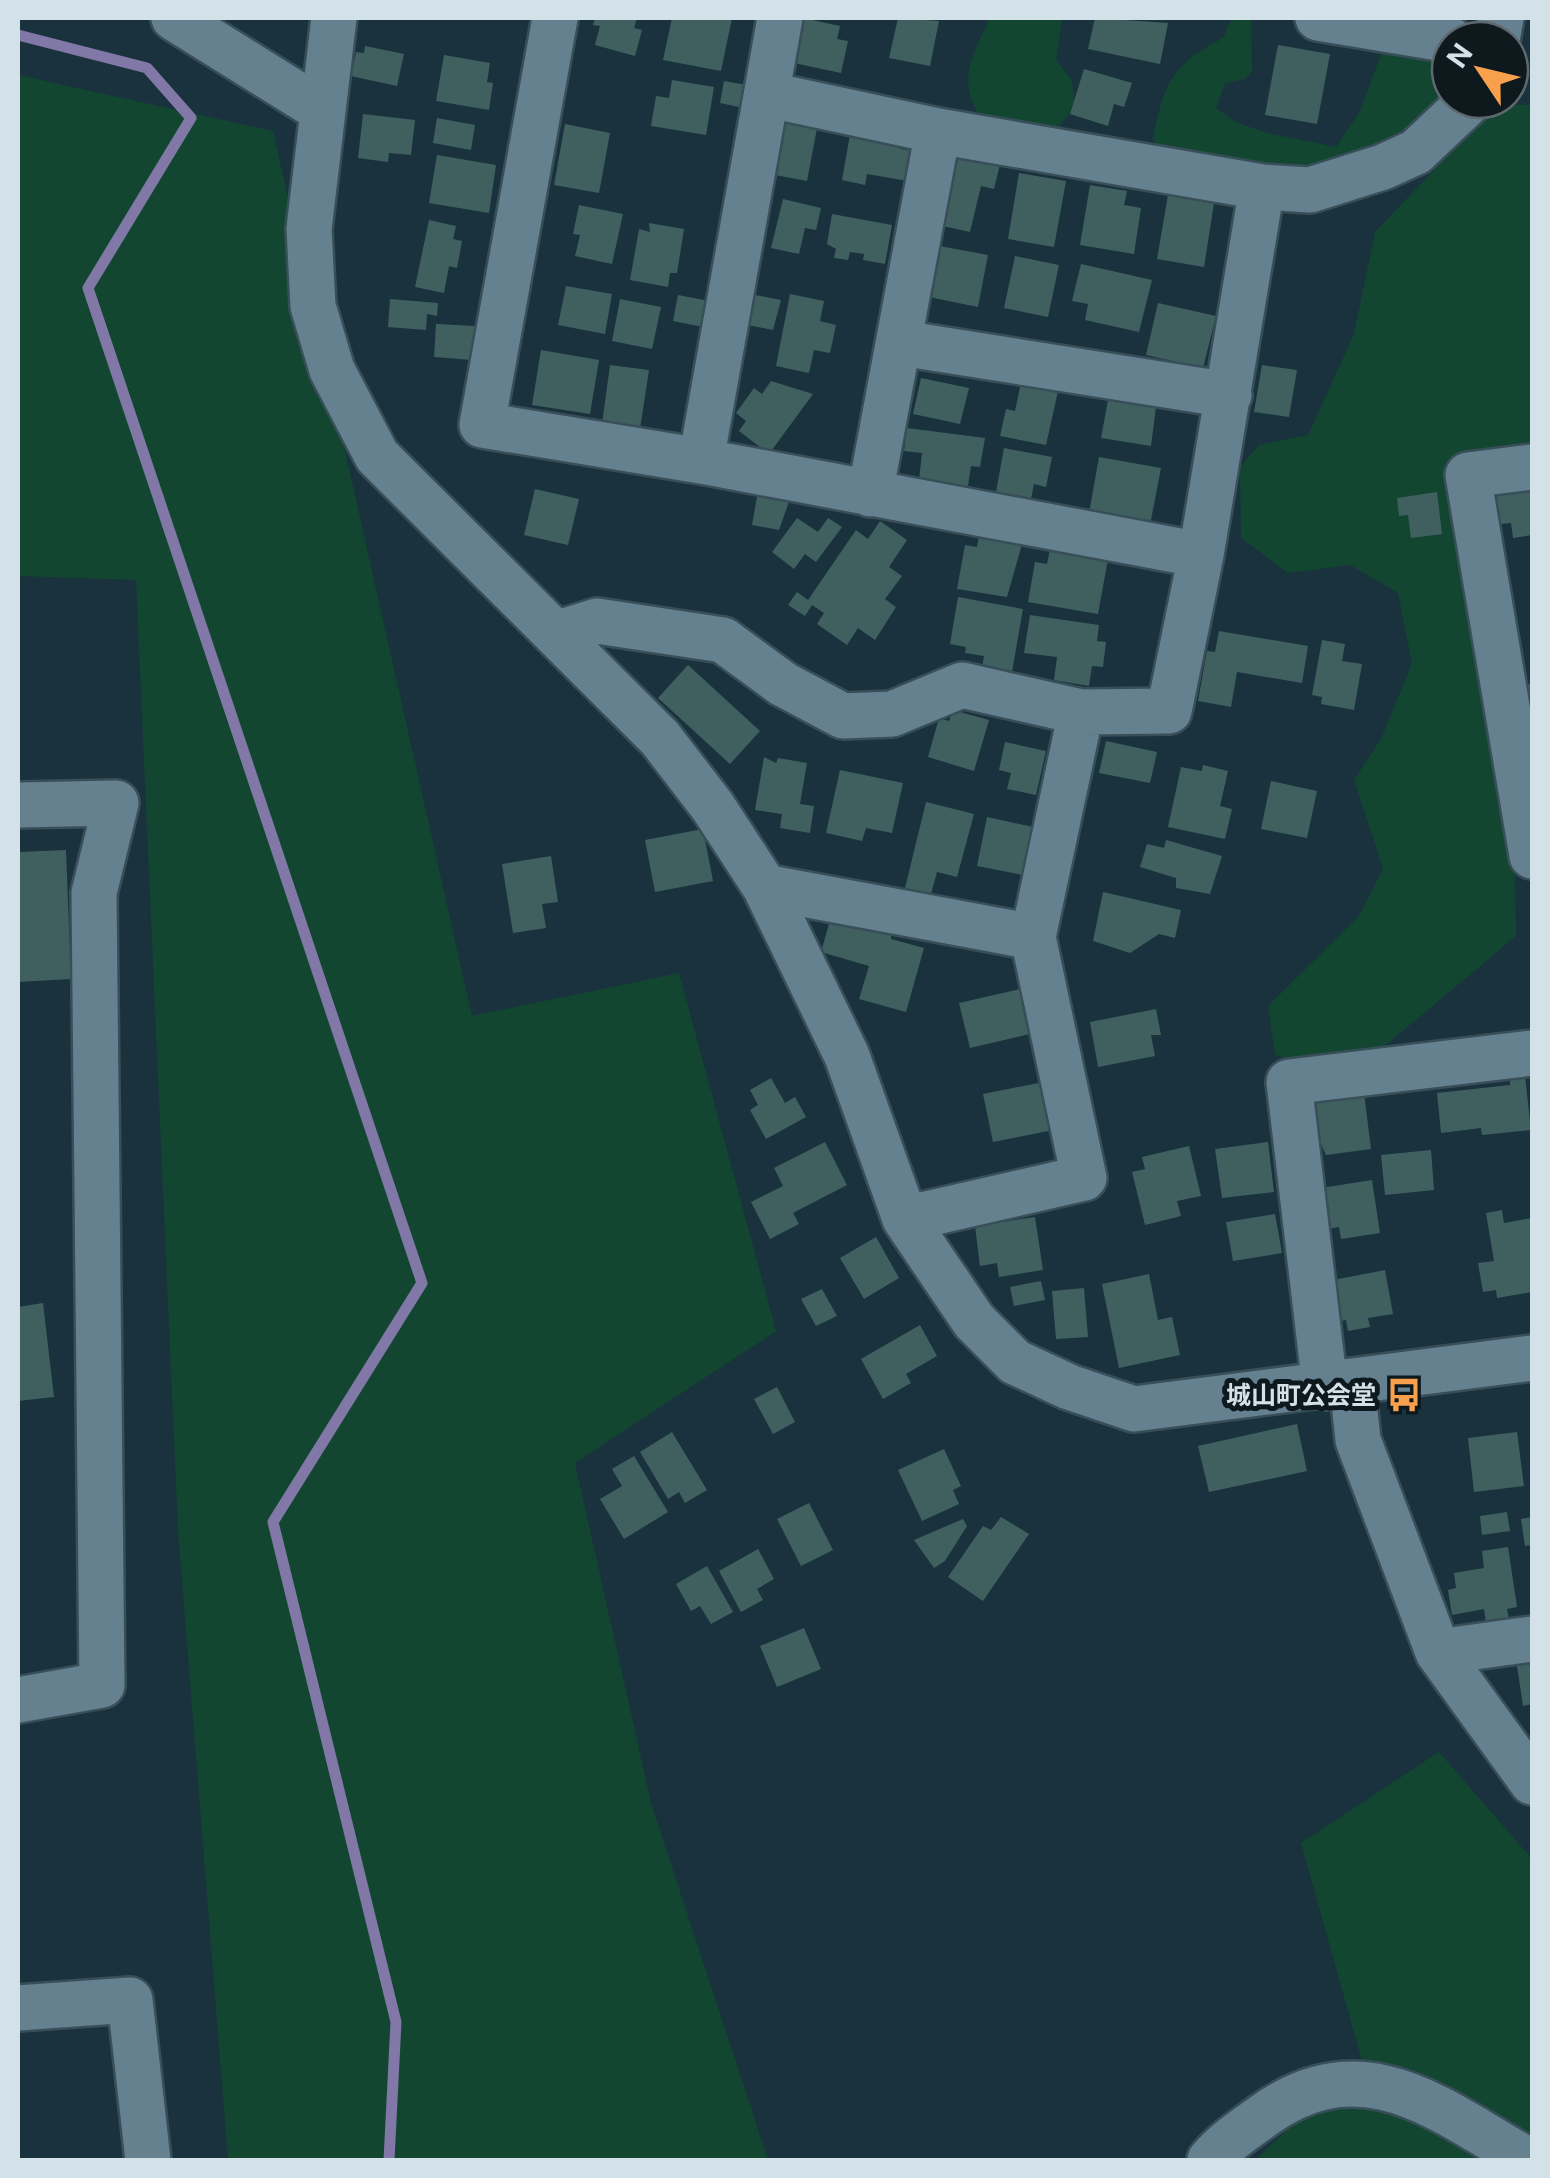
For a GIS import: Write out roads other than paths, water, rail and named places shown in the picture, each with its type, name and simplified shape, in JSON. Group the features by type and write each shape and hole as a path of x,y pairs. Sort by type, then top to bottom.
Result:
{"street":[{"path":"174,18 322,110"},
{"path":"334,18 309,229 313,306 332,370 377,456 559,633 660,738 713,807 765,887 847,1056 905,1219 974,1321 1015,1362 1070,1387 1134,1409 1532,1358"},
{"path":"554,18 482,426 702,461 1201,554"},
{"path":"702,461 770,94 780,18"},
{"path":"1318,18 1430,37"},
{"path":"770,94 938,130 1262,187 1310,190 1416,152 1450,120"},
{"path":"870,494 938,130"},
{"path":"559,633 598,621 722,640 783,684 842,716 892,714 962,685 1082,712 1169,711 1201,554 1262,187"},
{"path":"900,343 1229,395"},
{"path":"1532,467 1468,475 1528,787 1532,856"},
{"path":"905,1219 1084,1178 1032,938 1082,712"},
{"path":"18,806 116,804 94,892 102,1685 18,1700"},
{"path":"765,887 1032,938"},
{"path":"1532,1053 1289,1082 1338,1385 1438,1652 1532,1782"},
{"path":"1438,1652 1532,1640"},
{"path":"18,2008 130,2000 148,2160"},
{"path":"1210,2160 1222,2146 1280,2103 1342,2081 1388,2086 1427,2102 1528,2160"}],"waterway":[{"path":"18,35 147,68 191,118 88,288 422,1283 273,1522 396,2022 389,2160"}],"place":[{"name":"城山町公会堂","path":"1404,1395"}]}
